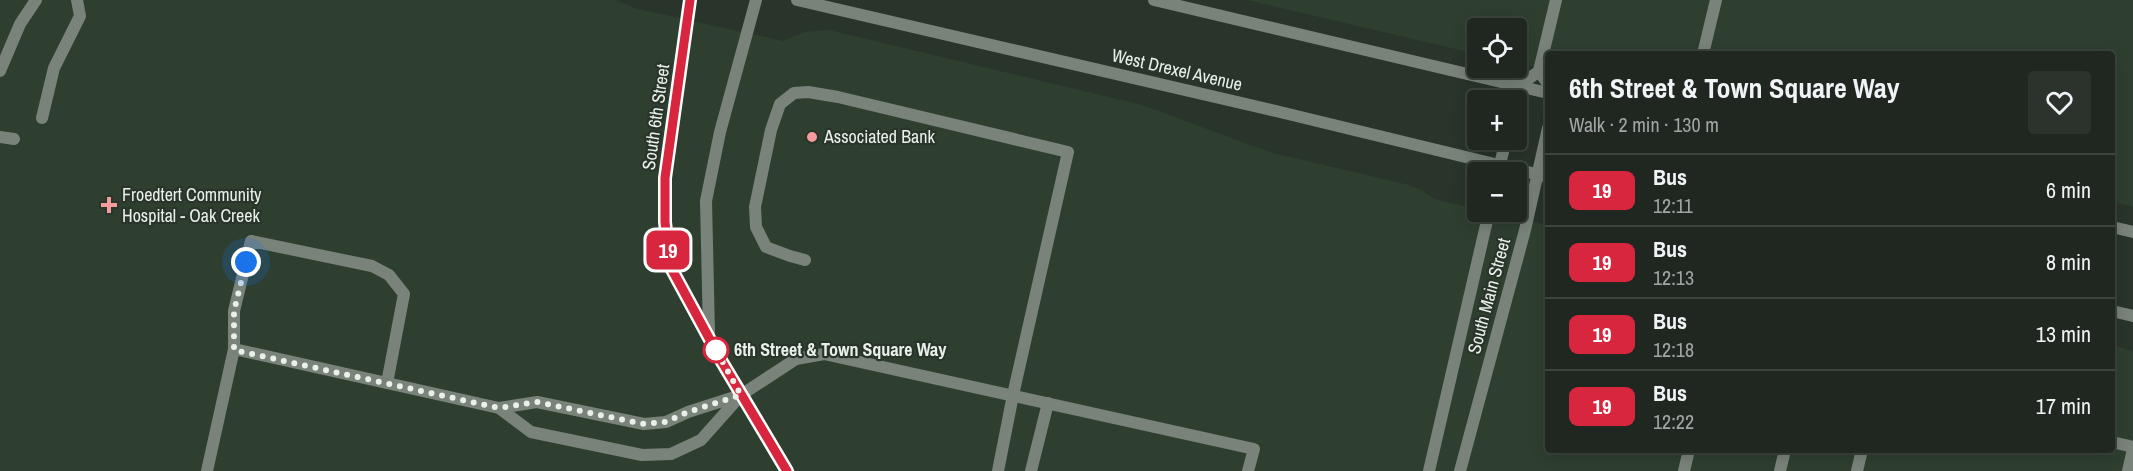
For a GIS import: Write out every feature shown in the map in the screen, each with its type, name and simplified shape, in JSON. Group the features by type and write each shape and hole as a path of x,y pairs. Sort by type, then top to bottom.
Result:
{"street":[{"path":"0,71 20,24 36,0"},
{"path":"42,118 54,68 80,16 77,0"},
{"name":"South 6th Street","path":"690,0 665,178 665,222 670,266 741,395 787,471"},
{"name":"South 6th Street","path":"709,337 706,201 720,132 756,0"},
{"name":"West Drexel Avenue","path":"797,0 1280,112 1472,162"},
{"path":"1154,0 1545,92"},
{"path":"1518,90 1519,86 1539,71 1556,0"},
{"path":"1704,51 1716,0"},
{"path":"1539,71 1545,80"},
{"path":"805,260 766,247 756,227 755,207 771,130 780,104 794,93 808,92 838,98 1068,152 998,471"},
{"path":"0,137 14,139"},
{"name":"South Main Street","path":"1460,471 1525,230 1543,175 1545,156"},
{"name":"West Drexel Avenue","path":"1527,173 1543,175"},
{"name":"South Main Street","path":"1429,471 1487,222"},
{"path":"2115,228 2133,232"},
{"path":"207,471 234,350 234,311 251,241 372,266 389,275 404,294 387,383"},
{"path":"2115,312 2133,316"},
{"path":"234,350 499,408 537,402 644,424 666,422 688,412 741,395 796,360 824,354 1254,449 1248,471"},
{"path":"499,408 531,432 642,454 671,454 701,440 741,395"},
{"path":"1031,471 1048,403"},
{"path":"2115,443 2133,448 2128,471"},
{"path":"1684,471 1688,453"},
{"path":"1780,471 1784,453"},
{"path":"1857,471 1861,453"}],"shaded area":[{"path":"0,0 617,0 634,8 783,41 804,32 829,30 1142,105 1273,153 1409,185 1434,199 1467,207 1467,222 1527,220 1545,224 1545,453 2115,453 2115,345 2133,352 2133,471 0,471"},
{"path":"1247,0 2133,0 2133,207 2115,203 2115,51 1545,51 1545,69 1527,65 1527,18 1467,18 1467,52"}],"bus line":[{"name":"19","path":"690,0 665,178 665,222 670,266 722,362 787,471"}],"place":[{"name":"Associated Bank","path":"812,137"},
{"name":"Froedtert Community Hospital - Oak Creek","path":"109,205"},
{"name":"6th Street & Town Square Way","path":"716,350"}],"route":[{"path":"246,262 234,311 234,350 499,408 537,402 644,424 666,422 688,412 741,395 716,350"}]}
